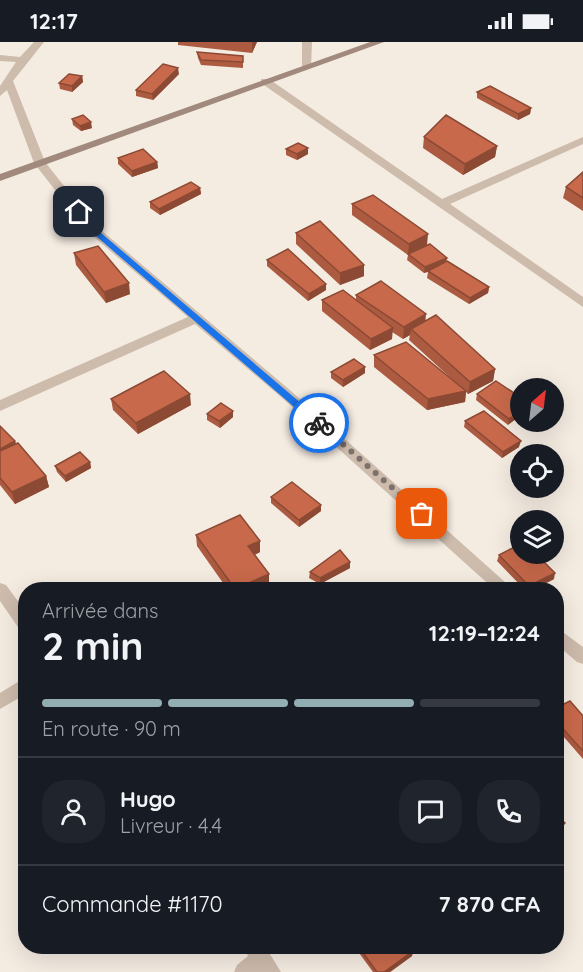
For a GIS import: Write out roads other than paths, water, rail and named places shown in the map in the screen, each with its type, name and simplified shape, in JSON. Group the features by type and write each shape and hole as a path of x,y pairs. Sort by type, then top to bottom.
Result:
{"street":[{"path":"0,93 39,42"},
{"path":"307,42 307,66"},
{"path":"0,178 379,42"},
{"path":"0,58 23,60"},
{"path":"8,80 40,163 92,228 497,582"},
{"path":"265,81 583,303"},
{"path":"441,204 583,140"},
{"path":"0,406 197,318"},
{"path":"0,588 18,614"},
{"path":"564,641 583,657"},
{"path":"0,702 18,690"},
{"path":"244,972 262,959"}]}
